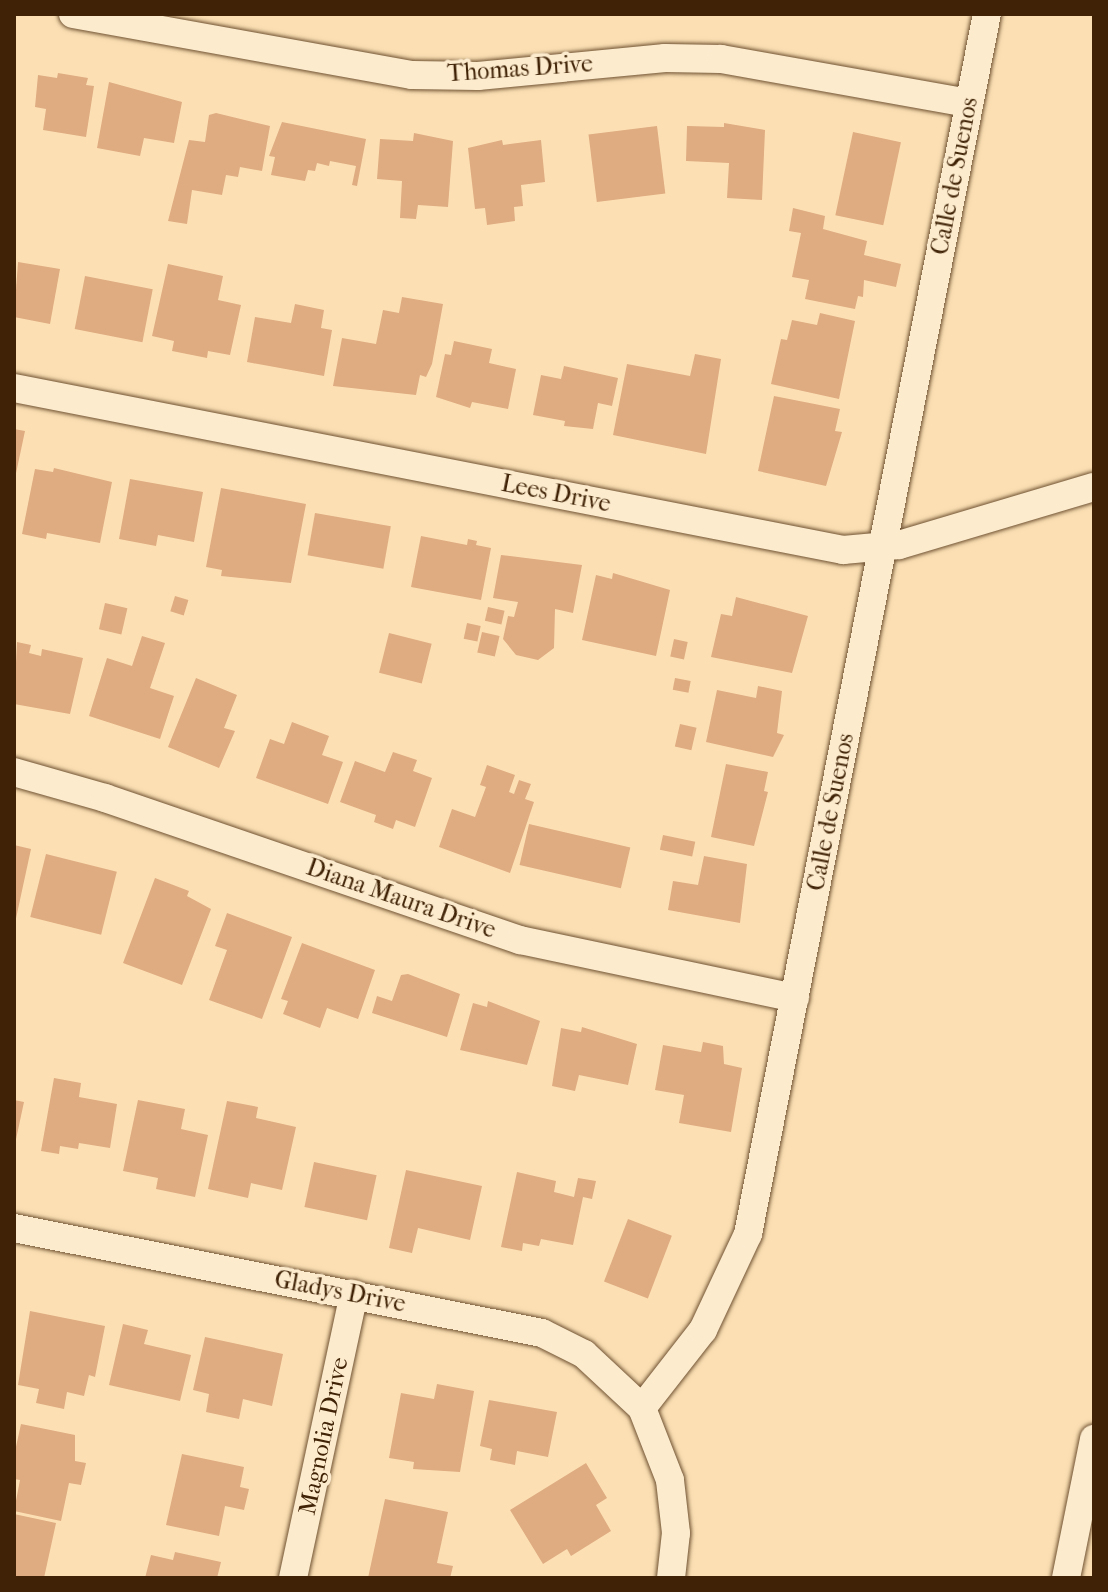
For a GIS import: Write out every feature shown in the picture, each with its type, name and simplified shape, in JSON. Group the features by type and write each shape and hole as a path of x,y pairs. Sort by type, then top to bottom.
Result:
{"street":[{"name":"Thomas Drive","path":"73,14 412,75 478,76 665,58 721,59 969,103"},
{"name":"Calle de Suenos","path":"642,1408 703,1330 740,1258 754,1209 987,14"},
{"name":"Lees Drive","path":"14,388 843,550 882,549 1094,487"},
{"name":"Diana Maura Drive","path":"14,772 105,798 520,940 795,998"},
{"name":"Gladys Drive","path":"14,1228 510,1325 564,1341 642,1408"},
{"name":"Magnolia Drive","path":"293,1578 354,1294"},
{"path":"642,1408 670,1480 676,1533 671,1578"},
{"path":"1066,1578 1094,1439"}],"building":[{"path":"58,73 88,78 86,85 94,86 86,137 43,130 46,109 35,107 38,75 57,78"},
{"path":"109,82 182,102 174,143 144,138 140,156 97,148"},
{"path":"216,113 270,126 262,171 240,167 238,177 226,175 222,195 192,190 187,224 168,221 189,140 205,142 209,115"},
{"path":"282,122 366,139 357,186 352,185 356,166 330,161 329,166 317,163 315,171 308,170 305,181 271,175 275,157 269,156"},
{"path":"724,123 765,130 762,200 727,198 729,163 686,161 687,126 724,127"},
{"path":"657,126 665,193 597,202 589,134"},
{"path":"853,132 901,142 883,225 835,215"},
{"path":"414,133 453,141 448,207 418,205 416,219 400,218 402,181 377,179 380,139 413,141"},
{"path":"502,140 503,145 541,140 545,182 521,185 523,206 514,207 515,221 487,225 485,208 475,209 468,148"},
{"path":"793,208 825,216 823,229 867,241 864,255 901,264 896,287 864,280 863,297 858,296 855,309 805,299 809,280 792,277 801,233 789,231"},
{"path":"18,262 60,269 50,324 14,317"},
{"path":"168,264 223,276 218,300 241,305 230,355 208,351 207,358 172,351 174,341 152,336"},
{"path":"85,276 153,289 142,342 75,329"},
{"path":"402,297 443,304 432,364 426,377 420,375 416,395 333,386 342,338 376,344 383,310 399,313"},
{"path":"295,304 324,310 321,328 332,330 324,376 247,362 255,317 291,323"},
{"path":"820,313 855,321 839,399 771,384 781,339 787,340 792,320 817,325"},
{"path":"454,341 492,349 489,363 516,369 508,409 472,402 470,408 436,397 445,354 451,355"},
{"path":"695,354 721,359 706,454 613,435 627,364 690,376"},
{"path":"564,366 618,378 612,406 598,403 593,429 564,426 565,421 533,415 541,375 561,379"},
{"path":"774,396 840,409 835,431 842,432 826,486 758,471"},
{"path":"14,429 25,431 15,478 14,478"},
{"path":"54,468 112,482 100,543 47,533 46,539 22,534 35,469 53,472"},
{"path":"130,479 203,492 194,542 158,535 156,546 119,539"},
{"path":"221,488 306,504 291,583 221,576 222,570 206,567"},
{"path":"315,513 391,526 383,569 308,555"},
{"path":"421,536 467,545 468,539 477,541 476,545 491,548 481,600 411,587"},
{"path":"501,555 582,565 573,613 555,609 554,648 538,660 516,655 503,639 508,616 514,617 518,602 493,598"},
{"path":"613,573 670,590 656,656 582,640 596,575 612,579"},
{"path":"175,596 188,600 184,615 170,611"},
{"path":"736,597 808,616 792,673 711,657 721,614 732,616"},
{"path":"105,603 127,608 121,634 99,629"},
{"path":"488,607 505,611 501,624 485,621"},
{"path":"467,623 481,626 477,642 464,639"},
{"path":"482,632 500,636 495,657 477,652"},
{"path":"389,633 432,644 422,683 379,673"},
{"path":"142,636 165,643 150,688 174,696 160,739 89,716 107,658 132,666"},
{"path":"674,639 688,642 684,660 670,657"},
{"path":"17,642 31,645 29,653 41,656 42,649 83,658 70,714 14,704"},
{"path":"196,678 237,695 224,728 235,731 219,768 168,747"},
{"path":"675,678 691,681 688,693 673,690"},
{"path":"758,686 782,691 777,733 784,735 773,757 706,742 717,690 756,698"},
{"path":"292,722 329,736 322,755 343,762 328,804 256,778 270,739 284,744"},
{"path":"680,724 697,728 691,750 675,746"},
{"path":"393,752 417,760 413,771 432,778 415,827 396,820 393,829 374,822 376,815 340,802 355,761 385,772"},
{"path":"726,764 768,772 764,791 768,792 754,846 711,837"},
{"path":"487,765 515,775 509,792 514,794 519,780 531,784 525,799 534,802 510,873 439,847 452,809 475,817 486,787 480,785"},
{"path":"529,824 630,847 621,888 520,865"},
{"path":"663,835 695,842 692,857 660,850"},
{"path":"14,845 31,849 15,923 14,923"},
{"path":"46,854 117,872 101,935 30,917"},
{"path":"704,856 747,864 740,923 668,910 673,881 698,885"},
{"path":"155,878 189,891 187,896 211,909 182,985 123,963"},
{"path":"227,913 292,937 262,1019 209,1000 227,950 215,946"},
{"path":"302,943 375,970 358,1019 327,1008 320,1028 283,1014 288,1001 281,999"},
{"path":"408,974 460,994 447,1037 372,1013 377,996 392,1001 401,975"},
{"path":"488,1001 540,1021 527,1065 460,1050 473,1003 487,1007"},
{"path":"582,1027 637,1044 628,1085 579,1075 575,1091 552,1086 561,1028 581,1032"},
{"path":"703,1042 723,1046 724,1064 742,1068 731,1132 679,1123 684,1095 655,1090 663,1045 701,1052"},
{"path":"54,1078 81,1083 79,1097 117,1104 110,1148 79,1143 78,1149 60,1146 59,1154 41,1151"},
{"path":"14,1100 24,1102 15,1144 14,1143"},
{"path":"138,1100 185,1109 181,1129 208,1135 195,1197 156,1189 158,1178 123,1171"},
{"path":"227,1101 258,1107 256,1118 296,1127 282,1190 251,1183 248,1198 208,1189"},
{"path":"314,1162 377,1175 367,1220 304,1207"},
{"path":"406,1170 482,1186 470,1240 418,1228 412,1253 389,1248"},
{"path":"517,1172 556,1181 554,1192 574,1197 578,1178 596,1181 592,1199 583,1197 573,1245 541,1239 539,1246 523,1243 522,1251 501,1247"},
{"path":"628,1219 672,1236 648,1298 604,1282"},
{"path":"30,1311 105,1326 95,1377 89,1375 84,1396 67,1392 64,1409 36,1403 39,1389 18,1385"},
{"path":"123,1324 148,1330 144,1344 191,1355 180,1401 109,1385"},
{"path":"205,1337 283,1354 272,1406 243,1399 239,1419 206,1412 209,1394 193,1390"},
{"path":"437,1384 474,1391 460,1472 413,1469 414,1462 389,1458 401,1393 434,1399"},
{"path":"489,1400 557,1412 548,1457 517,1451 515,1465 490,1460 492,1449 480,1446"},
{"path":"21,1424 75,1435 75,1461 86,1463 81,1485 69,1483 61,1521 14,1511 20,1480 14,1479 14,1456"},
{"path":"182,1454 244,1467 240,1487 249,1489 244,1510 225,1506 219,1536 166,1525"},
{"path":"586,1463 607,1498 596,1505 611,1531 571,1556 567,1549 543,1564 510,1510"},
{"path":"385,1499 448,1512 437,1563 453,1566 450,1578 368,1578"},
{"path":"14,1514 56,1523 44,1578 14,1578"},
{"path":"175,1552 221,1562 217,1578 145,1578 151,1555 173,1560"}]}
